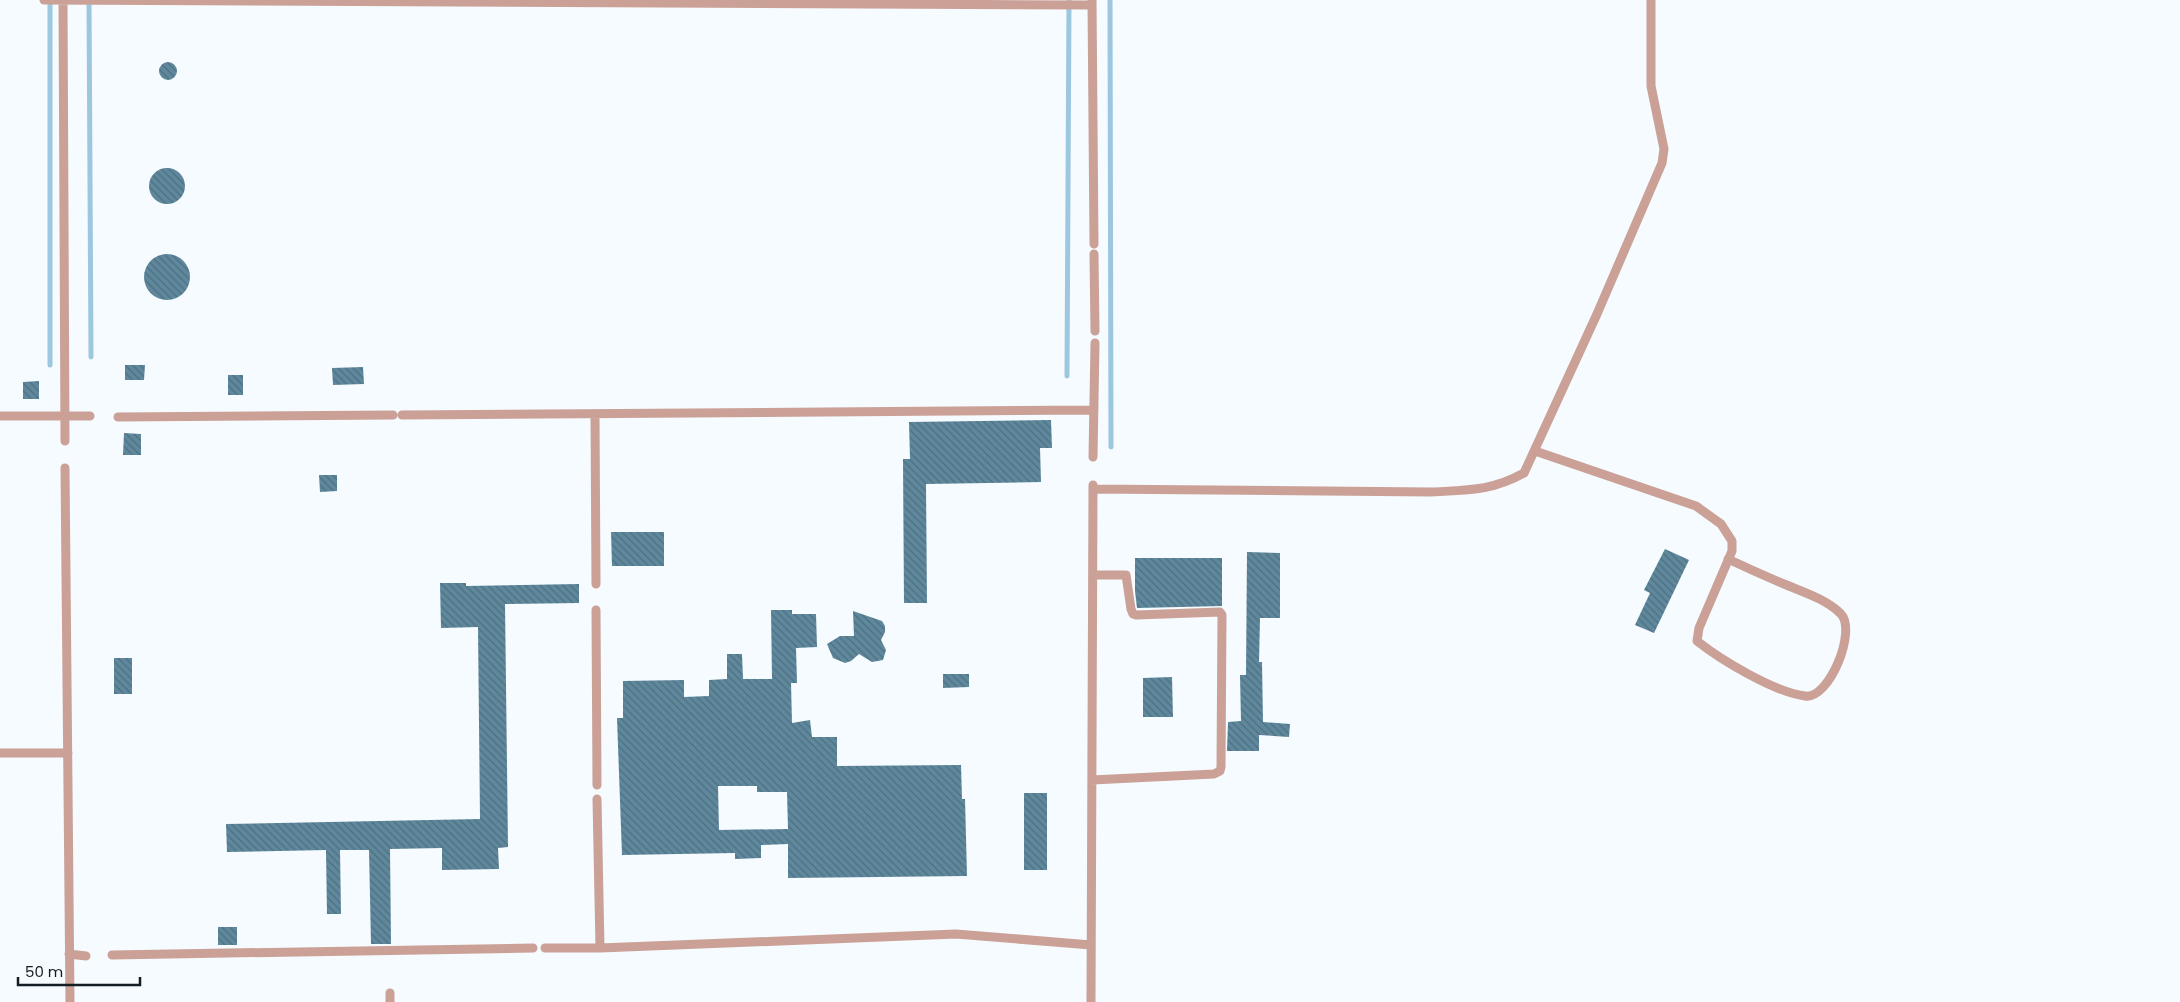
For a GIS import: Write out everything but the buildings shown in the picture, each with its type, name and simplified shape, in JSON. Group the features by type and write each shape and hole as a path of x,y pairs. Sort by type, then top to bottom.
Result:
{"lane":[{"path":"44,0 1092,3 1095,331"},
{"path":"64,0 65,441"},
{"path":"1091,1002 1094,486 1432,492 1478,490 1505,484 1524,474 1662,163 1664,149 1651,86 1651,0"},
{"path":"1093,457 1095,343"},
{"path":"118,418 1094,410"},
{"path":"595,414 596,584"},
{"path":"0,416 90,416"},
{"path":"1535,451 1696,506 1721,524 1732,541 1732,547 1699,628 1697,641 1713,653 1773,686 1805,696 1815,696 1827,684 1845,645 1846,621 1841,614 1827,603 1728,559"},
{"path":"65,468 70,1002"},
{"path":"1092,780 1214,774 1220,771 1222,614 1220,612 1136,615 1133,614 1131,609 1126,575 1093,575"},
{"path":"596,610 597,785"},
{"path":"0,753 68,753"},
{"path":"597,799 600,948"},
{"path":"545,948 600,948 956,934 1091,944"},
{"path":"112,954 533,948"},
{"path":"70,954 86,956"}],"waterway":[{"path":"50,0 50,365"},
{"path":"89,0 91,357"},
{"path":"1067,376 1069,0"},
{"path":"1110,0 1111,447"}]}
